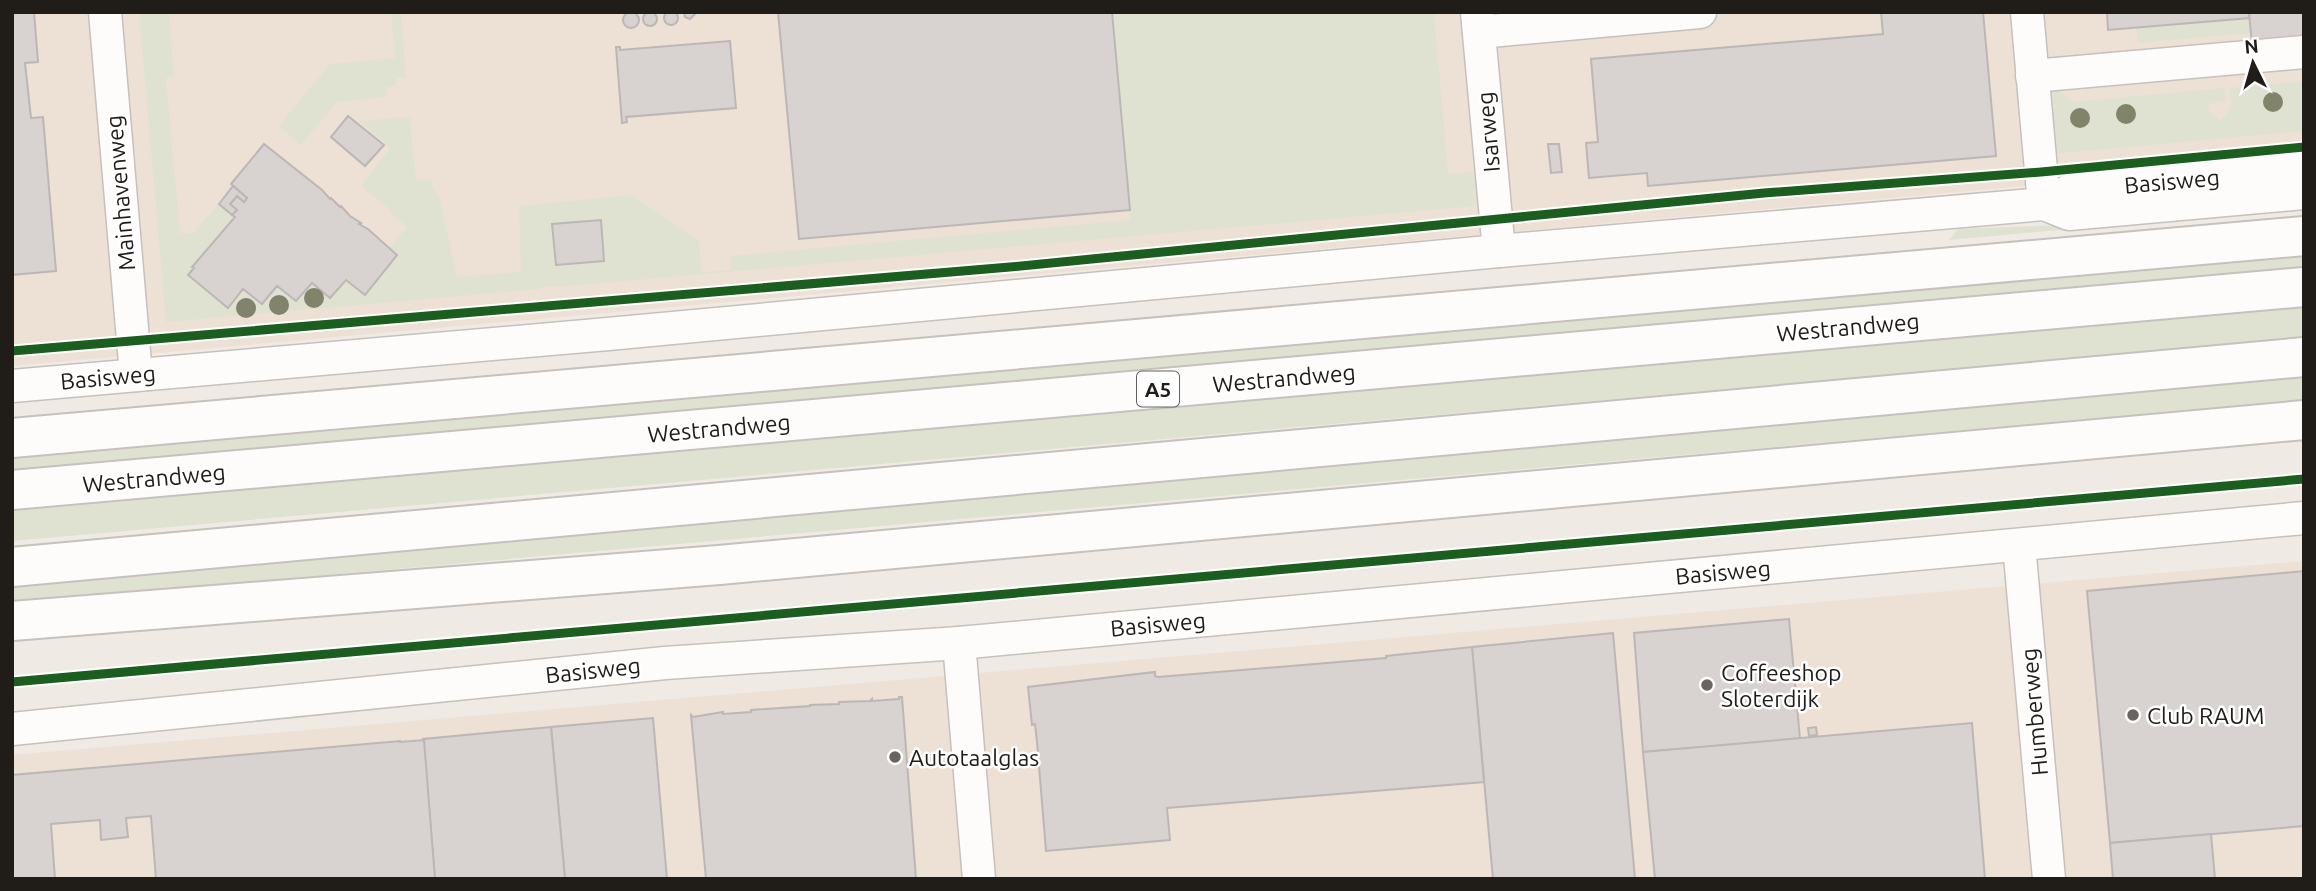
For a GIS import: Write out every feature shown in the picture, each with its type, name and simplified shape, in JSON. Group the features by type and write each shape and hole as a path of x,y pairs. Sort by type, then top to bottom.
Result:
{"main road":[{"name":"A5","path":"12,438 2304,236"},
{"name":"Westrandweg","path":"12,491 2304,287"},
{"path":"12,567 2304,357"},
{"path":"12,621 719,565 2304,420"}],"street":[{"name":"Mainhavenweg","path":"105,12 136,374"},
{"path":"1478,22 1700,12"},
{"path":"2026,12 2044,204"},
{"name":"Isarweg","path":"1478,22 1499,251"},
{"path":"2032,76 2304,52"},
{"name":"Basisweg","path":"12,386 2044,204 2069,191 2304,169"},
{"name":"Basisweg","path":"2044,204 2069,214 2304,193"},
{"name":"Basisweg","path":"12,729 665,663 959,642 2304,518"},
{"name":"Humberweg","path":"2018,545 2049,879"},
{"path":"959,642 979,879"}],"shaded area":[{"path":"12,12 2304,12 2304,161 12,366"},
{"path":"2304,561 2304,879 12,879 12,755"}],"green space":[{"path":"139,12 169,12 174,76 166,78 180,233 193,233 219,204 235,217 188,275 227,307 243,289 261,304 277,286 287,296 303,295 312,283 330,298 346,280 365,294 397,255 389,248 407,227 361,186 390,148 359,121 410,117 416,181 430,180 440,201 457,277 521,272 519,206 631,195 699,240 702,272 731,270 730,256 1130,220 1112,12 1434,12 1448,172 1474,172 1476,206 166,322"},
{"path":"391,12 401,12 406,77 396,78 396,86 386,87 387,97 337,102 301,145 279,126 330,64 395,58"},
{"path":"2249,12 2251,33 2138,43 2135,17"},
{"path":"2304,81 2304,131 2051,154 2047,109 2058,107 2047,106 2048,85 2053,84 2072,102 2224,88 2226,101 2208,104 2209,111 2221,121 2231,108 2230,88"},
{"path":"2304,208 1949,240 1958,229"},
{"path":"2304,250 2304,338 12,541 12,452"},
{"path":"2304,374 2304,400 12,603 12,579"}],"building":[{"path":"668,11 674,11 678,18 674,25 668,25 664,21 664,15"},
{"path":"12,12 34,12 38,62 25,63 31,118 43,117 56,271 12,275"},
{"path":"631,12 639,20 631,28 623,20"},
{"path":"647,12 653,12 657,19 653,26 647,26 643,22 643,16"},
{"path":"684,12 696,13 690,19 685,17"},
{"path":"778,12 1112,12 1130,210 799,239"},
{"path":"1881,12 1983,12 1996,156 1648,186 1647,173 1589,178 1586,143 1598,142 1591,59 1883,34"},
{"path":"2107,12 2249,12 2250,18 2108,30"},
{"path":"2249,12 2304,12 2304,41 2252,45"},
{"path":"730,41 736,108 626,117 627,122 622,123 616,47 620,47 620,50"},
{"path":"348,116 384,145 365,166 331,137"},
{"path":"264,144 397,255 365,295 346,280 330,298 312,283 296,301 277,286 262,304 243,289 228,308 188,275 235,217 232,215 237,210 230,204 237,196 244,202 247,198 231,184"},
{"path":"1548,144 1559,144 1562,172 1551,173"},
{"path":"233,186 247,198 244,202 237,196 230,204 237,210 232,215 219,204"},
{"path":"601,220 604,261 556,265 552,224"},
{"path":"2304,571 2304,826 2110,843 2087,591"},
{"path":"1789,619 1800,739 1643,752 1634,633"},
{"path":"1613,633 1635,879 1493,879 1472,647"},
{"path":"1472,647 1484,782 1167,808 1170,840 1046,851 1037,742 1035,724 1032,725 1028,687 1155,672 1158,677 1386,658"},
{"path":"902,697 916,879 706,879 691,715 751,712"},
{"path":"653,718 667,879 565,879 551,727"},
{"path":"1972,723 1985,879 1655,879 1643,752"},
{"path":"551,727 565,879 435,879 423,739"},
{"path":"1816,727 1817,735 1809,736 1808,728"},
{"path":"424,740 435,879 156,879 151,816 126,818 128,837 101,840 100,820 51,824 55,879 12,879 12,775"},
{"path":"2211,834 2215,879 2113,879 2110,843"}],"cycle path":[{"path":"12,351 1010,267 1764,193 2041,172 2304,147"},
{"path":"12,682 2304,479"}],"place":[{"name":"Coffeeshop Sloterdijk","path":"1707,685"},
{"name":"Club RAUM","path":"2133,715"},
{"name":"Autotaalglas","path":"895,757"}]}
